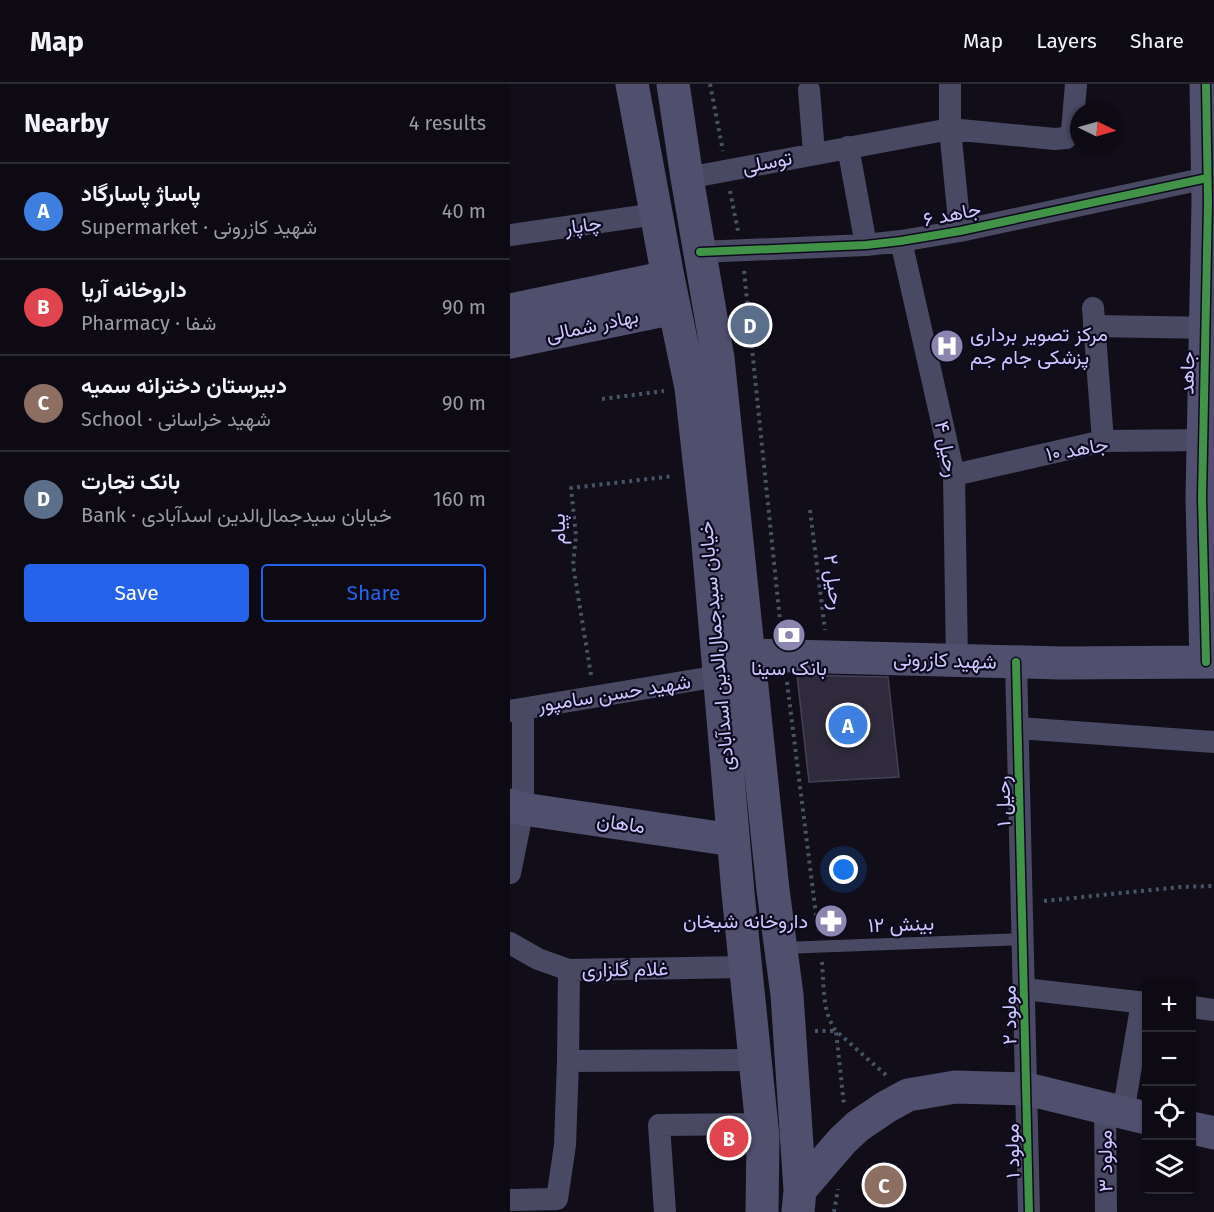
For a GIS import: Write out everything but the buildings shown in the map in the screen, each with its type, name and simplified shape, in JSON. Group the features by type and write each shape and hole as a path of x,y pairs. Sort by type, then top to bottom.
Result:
{"main road":[{"name":"خیابان سیدجمال‌الدین اسدآبادی","path":"632,84 691,388 707,532 733,840 762,1124 762,1212"},
{"name":"خیابان سیدجمال‌الدین اسدآبادی","path":"673,84 718,358 772,890 787,995 799,1201"},
{"name":"جاهد","path":"1209,97 1208,440 1203,576 1210,662"},
{"name":"بهادر شمالی","path":"510,310 671,292"},
{"name":"بهادر شمالی","path":"510,342 671,292"},
{"name":"شهید کازرونی","path":"748,655 1016,662 1210,662"},
{"name":"ماهان","path":"516,807 733,840"},
{"path":"799,1201 858,1126 908,1095 955,1087 1027,1089 1125,1114"},
{"path":"1196,1129 1214,1133"}],"street":[{"path":"950,84 950,129 960,231"},
{"name":"توسلی","path":"687,178 950,129 1055,139 1066,138 1072,131 1076,84"},
{"path":"808,90 814,153"},
{"path":"848,147 866,245"},
{"name":"جاهد ۶","path":"700,252 866,245 1210,194"},
{"name":"چاپار","path":"510,236 656,214"},
{"name":"رحیل ۴","path":"901,241 954,475 957,661"},
{"path":"1103,441 1094,317 1209,328"},
{"name":"جاهد ۱۰","path":"954,475 1103,441 1208,440"},
{"name":"رحیل ۱","path":"1016,662 1023,939"},
{"name":"شهید حسن سامپور","path":"517,710 719,676"},
{"path":"510,873 516,807 517,710"},
{"path":"1018,728 1214,742"},
{"name":"مولود ۲","path":"1023,939 1027,1089"},
{"name":"غلام گلزاری","path":"510,943 538,960 569,970 745,967"},
{"path":"510,1200 557,1199 565,1145 569,970"},
{"path":"1024,990 1142,1002"},
{"path":"1196,1008 1214,1010"},
{"name":"مولود ۳","path":"1106,1212 1142,1014"},
{"path":"568,1060 755,1060"},
{"name":"مولود ۱","path":"1027,1089 1029,1212"},
{"path":"665,1212 658,1125 762,1124"}],"lane":[{"name":"بینش ۱۲","path":"781,948 1023,939"}],"path":[{"path":"710,84 742,250 783,656 827,1013 830,1024 836,1031 908,1095"},
{"path":"602,399 691,388"},
{"path":"1022,904 1180,887 1214,886"},
{"path":"789,1031 836,1031"},
{"path":"836,1031 848,1136"},
{"path":"834,1212 840,1179"}],"cycle path":[{"path":"1206,84 1208,202 1202,498 1206,662"},
{"path":"700,252 866,245 901,241 960,231 1207,178"},
{"path":"1016,662 1029,1212"}],"place":[{"name":"بانک تجارت","path":"750,325"},
{"name":"مرکز تصویر برداری پزشکی جام جم","path":"947,346"},
{"name":"بانک سینا","path":"789,635"},
{"name":"پاساژ پاسارگاد","path":"848,725"},
{"name":"داروخانه شیخان","path":"831,921"},
{"name":"داروخانه آریا","path":"729,1138"},
{"name":"دبیرستان دخترانه سمیه","path":"884,1185"}]}
